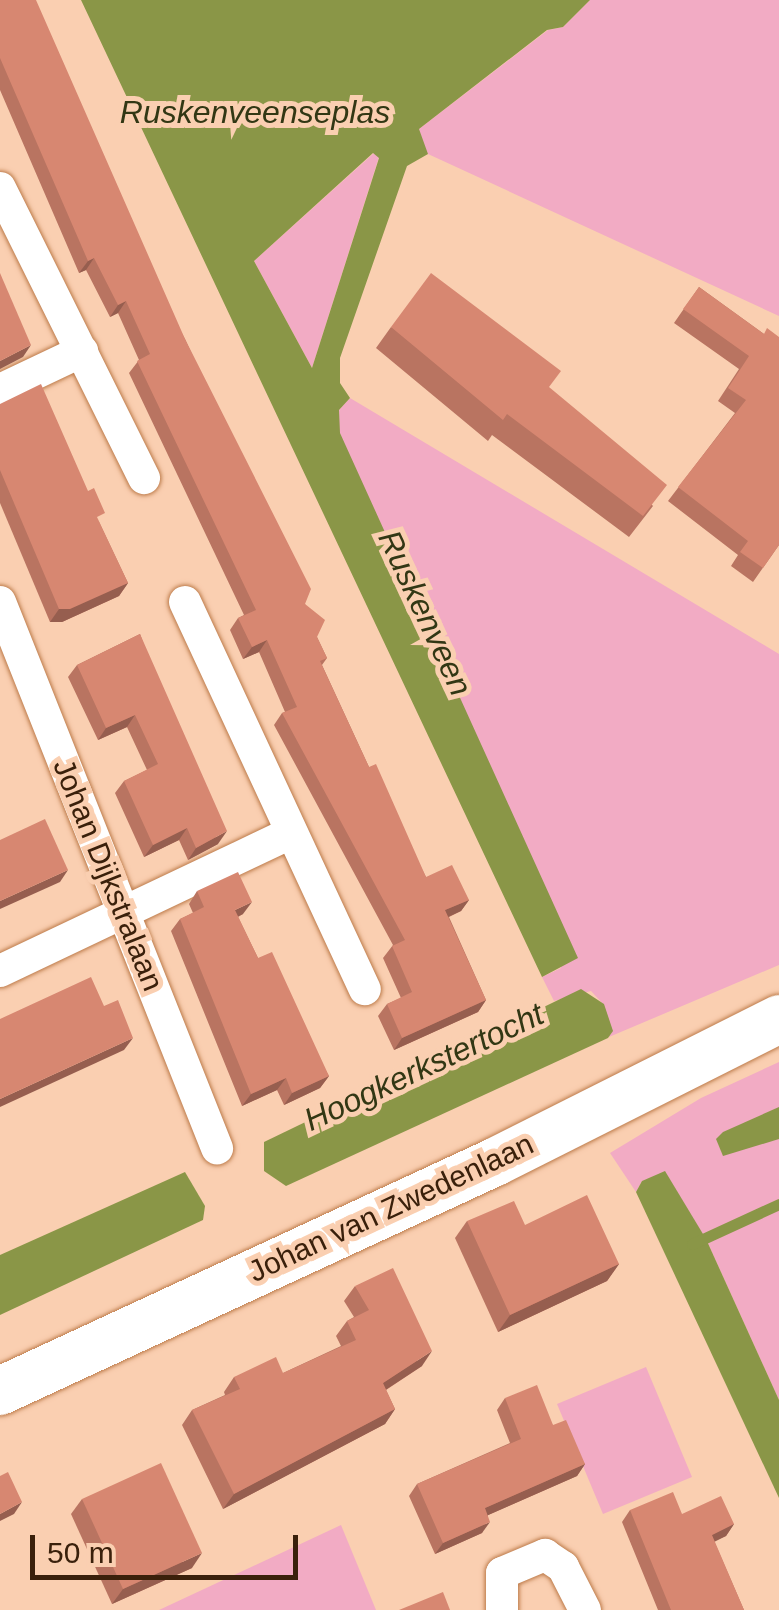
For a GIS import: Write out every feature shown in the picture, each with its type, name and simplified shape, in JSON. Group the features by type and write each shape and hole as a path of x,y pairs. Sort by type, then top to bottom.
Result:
{"main road":[{"name":"Johan van Zwedenlaan","path":"0,1390 495,1162 779,1019"}],"street":[{"path":"0,188 144,478"},
{"path":"0,390 82,351"},
{"name":"Johan Dijkstralaan","path":"0,602 217,1148"},
{"path":"186,602 289,834 365,990"},
{"path":"0,971 289,834"},
{"path":"502,1610 502,1573 546,1555 564,1567 585,1610"}],"shaded area":[{"path":"590,0 779,0 779,316 428,154 421,143 419,129 548,30 563,27"},
{"path":"374,153 379,157 312,368 254,261"},
{"path":"350,398 779,654 779,965 609,1037 604,1005 591,991 554,1001 542,977 561,968 339,432 339,410"},
{"path":"779,1062 779,1400 706,1239 642,1181 636,1192 610,1153 701,1098"},
{"path":"646,1367 692,1477 603,1514 557,1404"},
{"path":"341,1525 376,1610 159,1610"}],"water":[{"name":"Ruskenveenseplas","path":"81,0 590,0 563,27 547,30 419,129 428,154 407,166 340,358 340,383 350,398 339,410 340,433 578,958 542,977","holes":["373,153 379,158 312,368 254,261"]},
{"name":"Hoogkerkstertocht","path":"581,989 604,1004 613,1031 608,1038 286,1186 264,1171 264,1142"},
{"path":"779,1107 779,1139 723,1156 716,1139 723,1132"},
{"path":"665,1171 706,1239 779,1400 779,1498 636,1192 642,1181"},
{"path":"185,1172 205,1206 203,1220 0,1315 0,1255"}],"building":[{"path":"0,0 36,0 185,339 311,589 305,604 325,620 317,637 327,658 320,661 369,767 376,764 426,877 452,865 469,900 445,910 486,1000 402,1038 387,1004 412,992 392,946 405,940 282,713 297,707 267,640 252,647 238,618 256,610 137,361 150,354 126,301 118,305 94,258 88,261 0,58"},
{"path":"0,273 31,345 0,361"},
{"path":"431,273 561,371 549,387 667,485 643,516 507,414 503,420 391,327"},
{"path":"699,287 764,334 767,328 779,337 779,545 763,568 740,552 748,541 678,487 746,400 728,388 749,356 683,309"},
{"path":"41,384 88,491 94,488 105,513 97,517 128,583 70,609 59,609 0,470 0,404"},
{"path":"140,634 227,831 196,848 187,828 153,845 124,781 158,764 135,715 106,728 77,665"},
{"path":"45,819 68,870 0,901 0,840"},
{"path":"238,872 252,902 235,910 258,958 272,952 329,1076 292,1093 286,1078 251,1094 180,919 204,907 197,891"},
{"path":"91,977 104,1006 118,1000 133,1038 0,1099 0,1019"},
{"path":"587,1195 619,1264 510,1315 467,1221 514,1201 525,1225"},
{"path":"393,1268 432,1351 383,1383 395,1409 234,1494 192,1410 240,1389 234,1377 276,1357 283,1373 356,1340 347,1321 369,1310 355,1286"},
{"path":"537,1385 553,1425 566,1420 585,1464 485,1508 490,1522 443,1543 417,1484 521,1439 505,1398"},
{"path":"161,1463 202,1553 123,1589 82,1499"},
{"path":"8,1472 22,1502 0,1514 0,1476"},
{"path":"673,1492 682,1514 721,1496 734,1524 712,1535 744,1610 671,1610 630,1510"},
{"path":"443,1592 450,1610 399,1610"}],"waterway":[{"path":"692,1244 779,1204"}],"water label":[{"name":"Ruskenveen","path":"425,613"}]}
